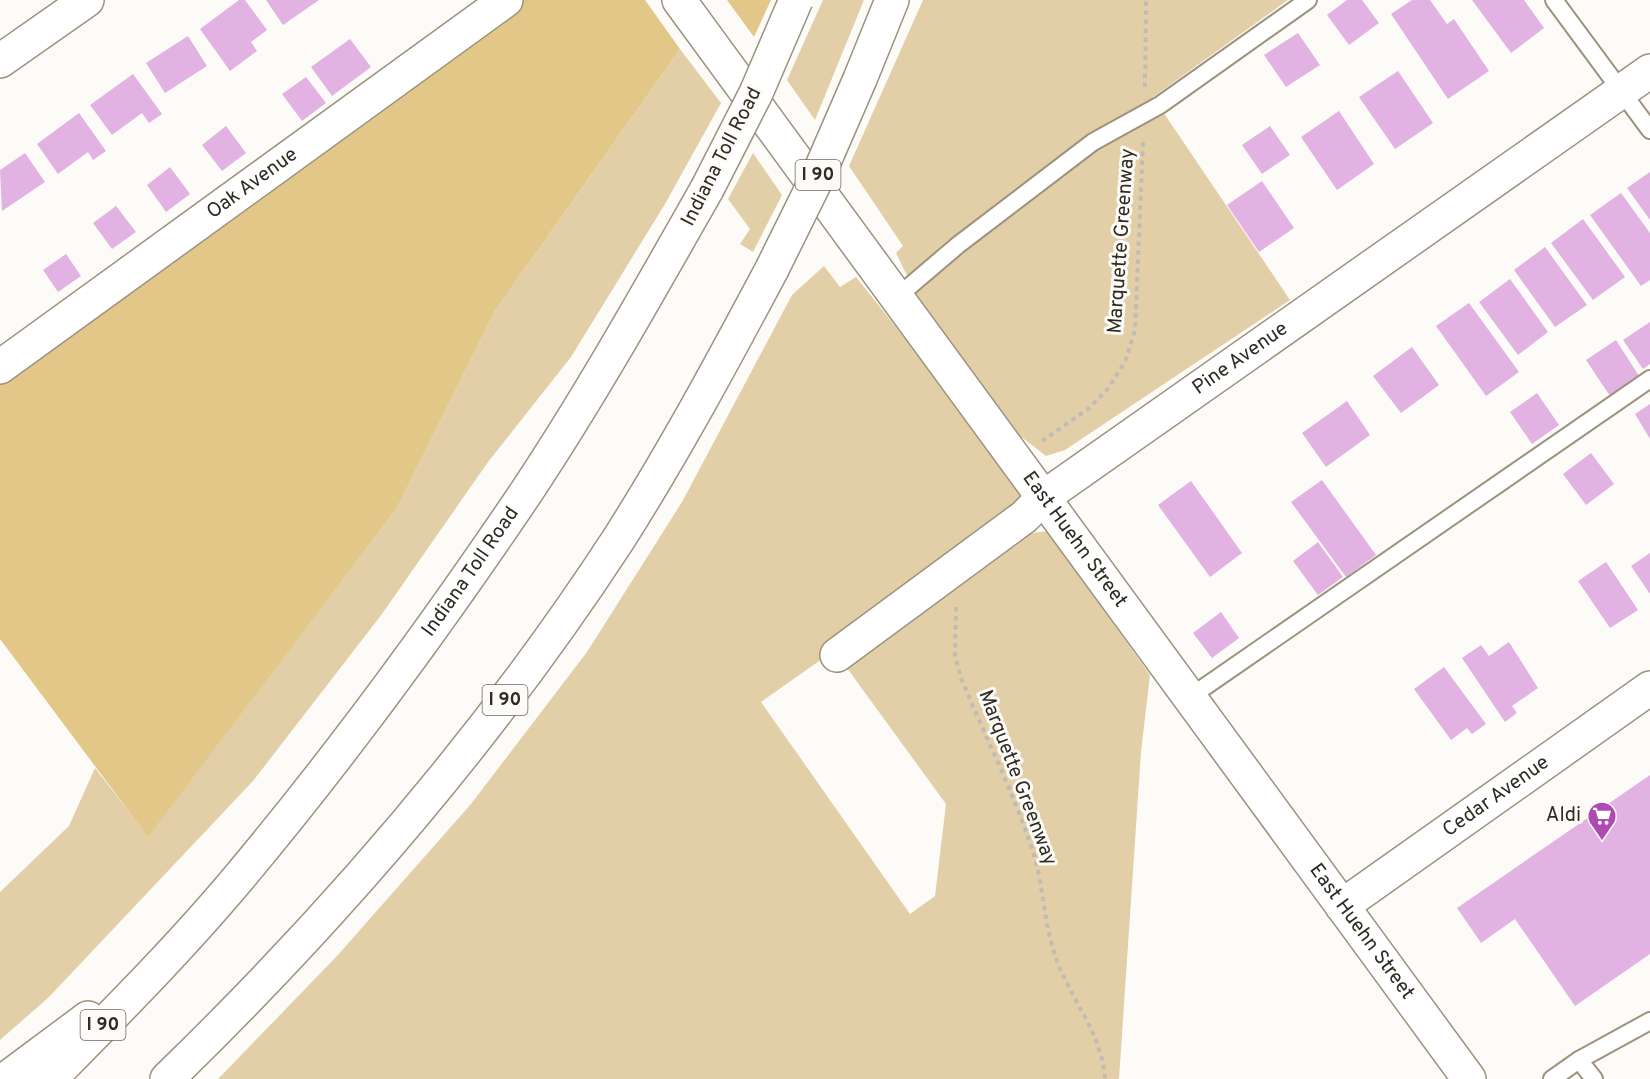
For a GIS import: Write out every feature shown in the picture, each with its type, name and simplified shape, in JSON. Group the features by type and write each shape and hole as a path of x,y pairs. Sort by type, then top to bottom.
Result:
{"main road":[{"path":"0,61 87,0"},
{"name":"Oak Avenue","path":"0,367 506,0"},
{"name":"East Huehn Street","path":"679,0 1469,1079"},
{"name":"Indiana Toll Road","path":"50,1079 156,970 240,876 324,771 426,635 528,489 625,333 707,189 756,93 796,0"},
{"name":"I 90","path":"167,1079 311,933 406,823 507,697 617,540 703,399 772,269 817,178 892,0"},
{"name":"Pine Avenue","path":"837,655 1024,517 1044,498 1650,71"},
{"name":"Cedar Avenue","path":"1342,906 1650,688"},
{"path":"6,1079 156,970"}],"lane":[{"path":"897,297 958,245 1093,142 1145,114 1308,0"},
{"path":"1554,0 1650,130"},
{"path":"1190,697 1650,379"},
{"path":"1552,1079 1579,1060 1650,1021"},
{"path":"1579,1060 1594,1079"}],"path":[{"name":"Marquette Greenway","path":"1037,444 1088,409 1107,390 1125,362 1135,330 1145,114 1146,0"},
{"name":"Marquette Greenway","path":"956,602 955,655 961,678 1031,847 1042,886 1053,950 1093,1032 1104,1061 1105,1079"}],"shaded area":[{"path":"506,0 645,0 680,49 495,311 398,506 148,837 0,639 0,367"},
{"path":"727,0 771,0 754,37"},
{"path":"823,0 864,0 815,120 787,80"},
{"path":"923,0 1288,0 1153,97 1290,300 1065,450 1046,456 1015,432 921,304 896,253 903,246 849,166"},
{"path":"680,49 721,103 665,204 571,357 488,462 382,614 253,781 48,998 0,1040 0,892 69,826 95,768 148,836 398,506 495,311"},
{"path":"753,153 782,195 753,252 740,244 750,229 728,199"},
{"path":"824,266 840,287 856,277 1039,506 761,702 910,914 935,896 946,804 844,664 1025,534 1047,531 1150,675 1141,752 1119,1079 218,1079 337,956 471,804 587,652 682,502 792,295"}],"building":[{"path":"239,0 245,0 267,30 251,42 257,51 230,71 200,29"},
{"path":"266,0 319,0 283,25"},
{"path":"1347,0 1362,0 1379,23 1349,45 1327,15"},
{"path":"1412,0 1430,0 1447,24 1454,19 1489,71 1448,99 1391,14"},
{"path":"1472,0 1524,0 1544,28 1511,53"},
{"path":"1298,33 1320,65 1286,87 1264,55"},
{"path":"188,36 207,66 165,93 146,63"},
{"path":"350,39 371,67 332,96 311,67"},
{"path":"1398,71 1433,123 1395,149 1359,97"},
{"path":"133,74 162,114 149,123 142,113 112,135 90,105"},
{"path":"306,77 326,103 302,121 282,94"},
{"path":"1339,111 1374,164 1337,190 1301,137"},
{"path":"79,113 106,151 93,160 88,152 58,174 37,144"},
{"path":"226,126 246,153 222,171 202,145"},
{"path":"1270,126 1290,155 1262,174 1242,145"},
{"path":"25,153 45,182 2,211 0,170"},
{"path":"170,167 190,194 166,212 147,185"},
{"path":"1650,172 1650,220 1627,188"},
{"path":"1262,181 1294,228 1259,252 1227,205"},
{"path":"1621,193 1650,233 1650,280 1641,286 1590,215"},
{"path":"116,206 136,232 112,249 93,223"},
{"path":"1583,219 1625,277 1593,300 1551,243"},
{"path":"1545,247 1587,305 1555,327 1514,270"},
{"path":"66,254 81,276 58,292 43,270"},
{"path":"1510,279 1548,332 1518,355 1479,302"},
{"path":"1469,303 1519,372 1486,396 1436,326"},
{"path":"1650,322 1650,364 1643,369 1623,340"},
{"path":"1616,340 1639,376 1610,396 1586,360"},
{"path":"1412,347 1439,385 1401,413 1373,376"},
{"path":"1537,393 1559,425 1532,444 1510,412"},
{"path":"1347,401 1370,435 1326,467 1302,433"},
{"path":"1650,404 1650,439 1635,414"},
{"path":"1591,453 1614,484 1586,505 1563,474"},
{"path":"1322,480 1376,555 1346,577 1291,502"},
{"path":"1191,481 1242,553 1210,577 1158,505"},
{"path":"1318,542 1343,577 1318,595 1293,561"},
{"path":"1650,553 1650,594 1631,566"},
{"path":"1606,562 1638,610 1610,628 1578,581"},
{"path":"1221,612 1239,638 1212,658 1193,633"},
{"path":"1509,642 1538,688 1512,706 1517,713 1505,722 1462,658 1481,645 1489,656"},
{"path":"1444,667 1486,724 1472,734 1467,728 1451,740 1414,689"},
{"name":"Aldi","path":"1650,775 1650,954 1575,1006 1515,919 1481,943 1457,908"}],"place":[{"name":"Aldi","path":"1602,842"}]}
